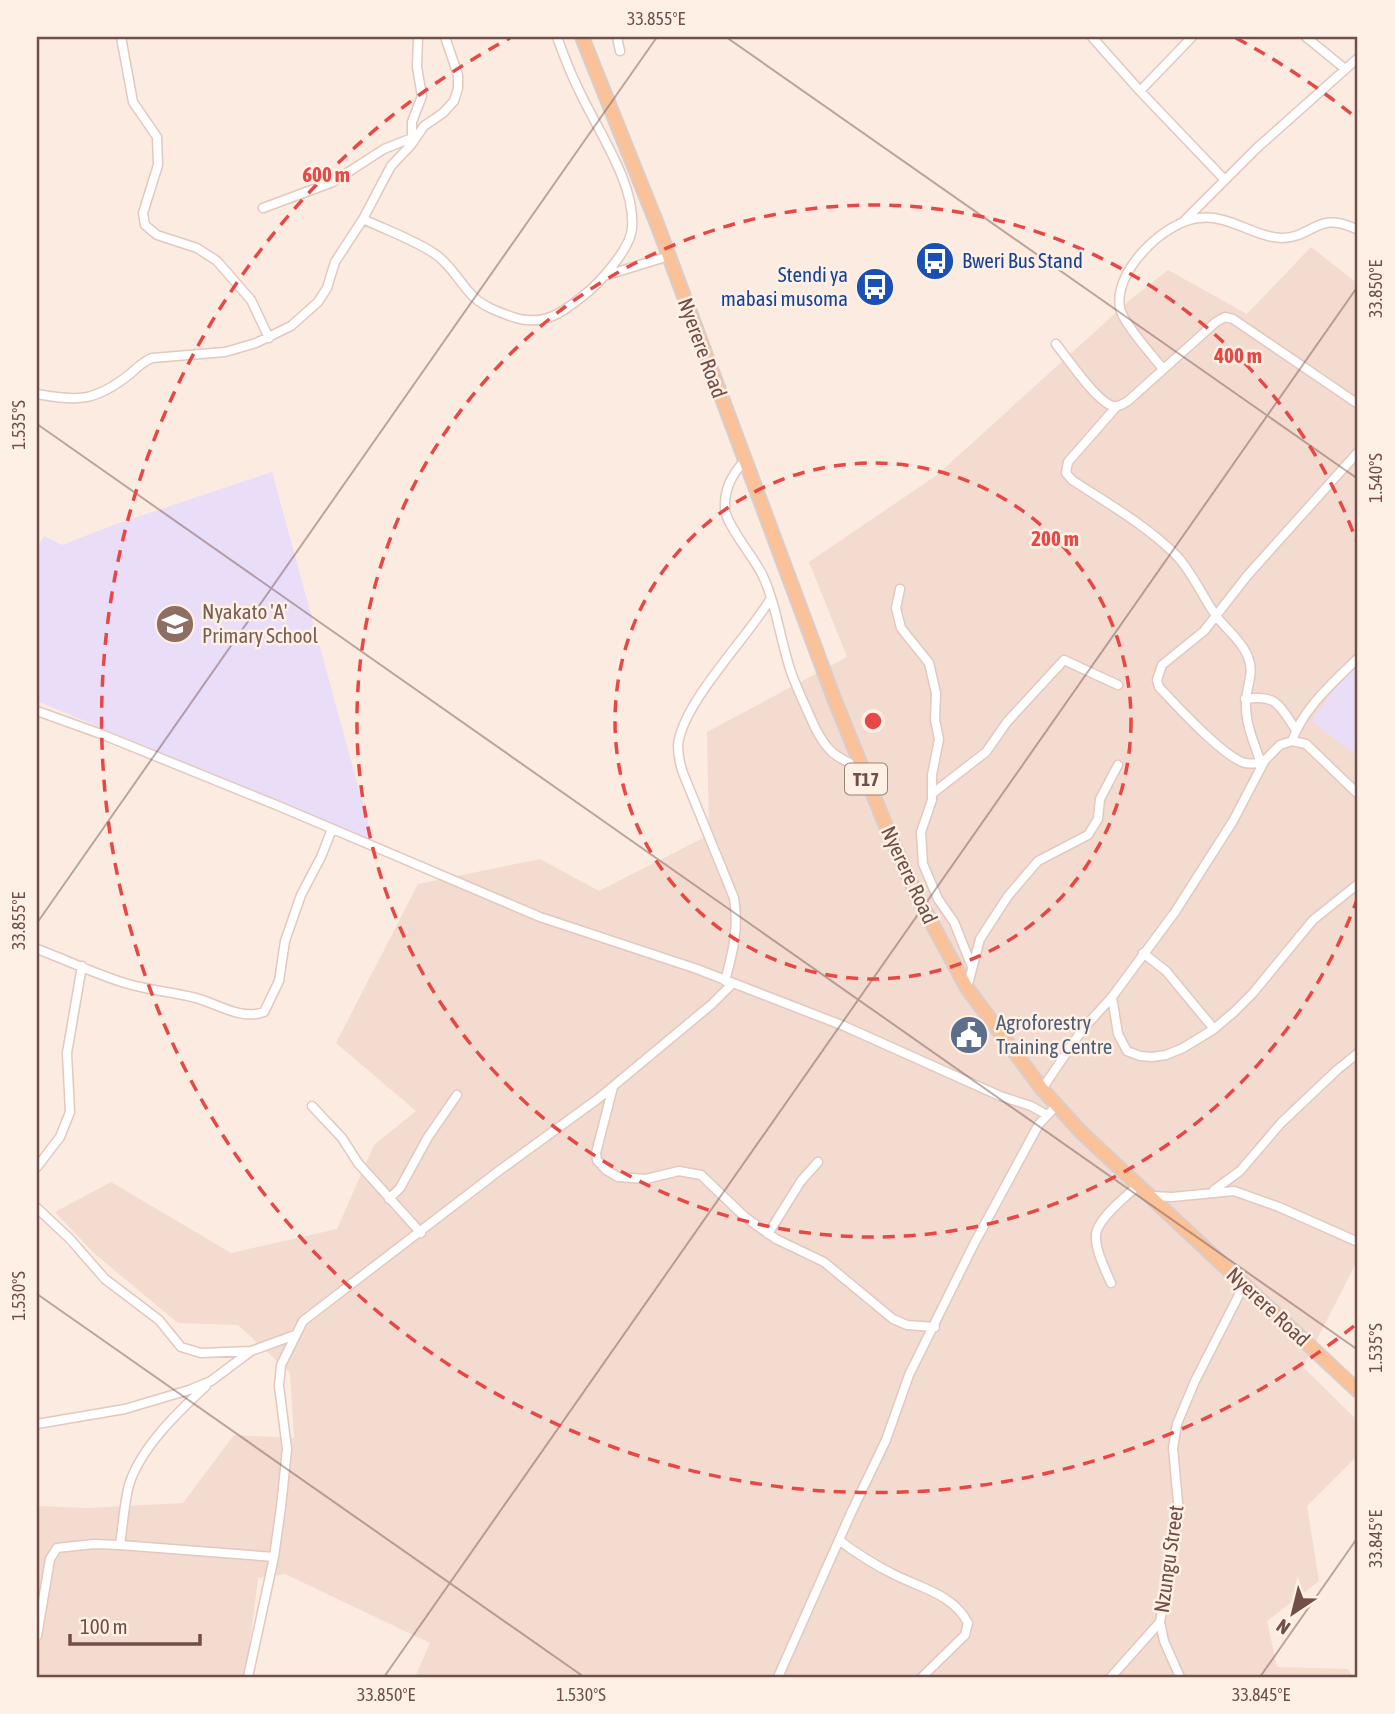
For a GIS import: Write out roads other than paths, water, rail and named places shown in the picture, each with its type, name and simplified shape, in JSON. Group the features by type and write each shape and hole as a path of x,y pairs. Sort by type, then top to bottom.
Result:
{"main road":[{"name":"Nyerere Road","path":"582,37 862,768 918,898 967,988 1042,1089 1052,1110 1081,1132 1151,1196 1358,1391"}],"street":[{"path":"121,37 134,102 157,137 158,165 143,213 145,225 157,235 197,248 217,261 251,300 269,338"},
{"path":"414,136 412,122 422,96 417,67 418,37"},
{"path":"37,394 79,400 110,387 142,362 152,358 225,352 269,338 291,326 318,302 327,288 335,262 363,219 391,166 424,125 443,113 454,101 458,88 454,61 445,37"},
{"path":"363,219 435,254 455,272 471,295 480,302 524,320 547,320 587,294 618,257 632,232 632,208 620,175 556,37"},
{"path":"617,37 620,51"},
{"path":"1093,37 1225,180"},
{"path":"1140,91 1192,37"},
{"path":"1306,37 1344,68"},
{"path":"1163,369 1124,317 1119,303 1129,268 1152,244 1183,222 1344,68 1358,58"},
{"path":"263,208 332,182 384,149 414,136"},
{"path":"1183,222 1215,218 1269,236 1284,238 1331,221 1358,230"},
{"path":"604,276 668,256"},
{"path":"1042,1089 1082,1030 1112,997 1175,912 1233,821 1261,763 1247,719 1245,699 1251,671 1249,657 1241,644 1216,615 1194,577 1176,555 1072,480 1066,473 1068,462 1117,407 1128,401 1225,317 1233,319 1358,404"},
{"path":"1056,344 1098,395 1109,405 1117,407"},
{"path":"1261,763 1245,763 1233,757 1159,687 1158,672 1166,659 1196,638 1247,576 1358,452"},
{"path":"744,461 730,477 725,511 727,520 757,566 771,598 791,671 819,736 831,751 862,768"},
{"path":"900,589 896,608 901,628 925,656 936,693 935,720 939,740 932,775 933,793 921,832 923,864 938,899 954,922 972,967"},
{"path":"248,1677 274,1557 287,1449 279,1386 281,1365 303,1321 613,1087 712,1004 729,982 736,936 737,915 734,898 683,773 678,744 685,722 771,598"},
{"path":"1292,741 1296,730 1326,690 1358,657"},
{"path":"933,793 986,752 1007,722 1064,660 1118,685"},
{"path":"1245,699 1263,696 1273,700 1296,730"},
{"path":"37,711 101,734 540,917 729,982 844,1026 1000,1096 1052,1110"},
{"path":"1256,775 1265,760 1280,745 1292,741 1306,744 1315,751 1358,794"},
{"path":"967,988 980,939 1029,869 1056,850 1084,838 1094,828 1098,820 1098,803 1118,765"},
{"path":"37,948 127,984 192,997 240,1014 257,1015 264,1012 279,981 285,941 301,895 332,829"},
{"path":"1112,997 1121,1041 1127,1051 1140,1056 1166,1055 1183,1048 1214,1029 1252,993 1313,920 1358,884"},
{"path":"1143,953 1167,971 1214,1029"},
{"path":"37,1167 56,1143 70,1112 67,1053 82,966"},
{"path":"1213,1191 1240,1171 1281,1123 1358,1053"},
{"path":"613,1087 596,1153 597,1160 606,1170 618,1177 636,1180 679,1171 696,1173 710,1182 738,1212 768,1234 824,1262 900,1323 935,1327"},
{"path":"389,1199 405,1180 428,1137 457,1095"},
{"path":"312,1106 342,1138 358,1163 421,1233"},
{"path":"778,1677 886,1440 909,1375 974,1244 1039,1124 1052,1110"},
{"path":"768,1234 801,1181 818,1162"},
{"path":"1111,1283 1096,1235 1111,1211 1139,1185"},
{"path":"1151,1196 1172,1197 1234,1191 1358,1242"},
{"path":"37,1208 70,1239 105,1279 159,1320 181,1347 201,1353 251,1351"},
{"name":"Nzungu Street","path":"1180,1677 1164,1641 1160,1622 1179,1513 1173,1448 1177,1424 1195,1381 1244,1284"},
{"path":"120,1545 128,1488 133,1475 172,1417 211,1381 251,1351 295,1335"},
{"path":"37,1424 125,1409 211,1381"},
{"path":"839,1540 875,1565 943,1597 965,1617 968,1623 965,1635 922,1677"},
{"path":"37,1636 52,1553 64,1546 120,1545 274,1557"},
{"path":"1111,1677 1160,1622"}],"place":[{"name":"Bweri Bus Stand","path":"935,261"},
{"name":"Stendi ya mabasi musoma","path":"875,287"},
{"name":"Nyakato 'A' Primary School","path":"175,624"},
{"name":"Agroforestry Training Centre","path":"969,1035"}]}
